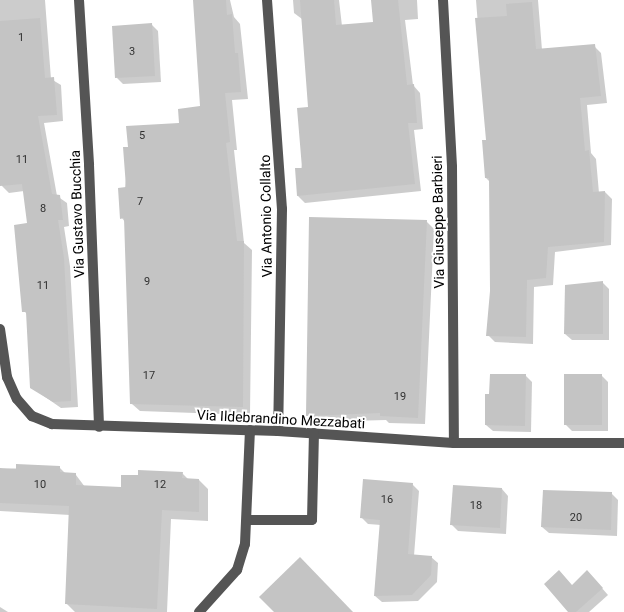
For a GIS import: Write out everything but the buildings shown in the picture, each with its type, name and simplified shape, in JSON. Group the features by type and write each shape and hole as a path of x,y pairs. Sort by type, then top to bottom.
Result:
{"street":[{"name":"Via Gustavo Bucchia","path":"78,0 89,165 98,427"},
{"name":"Via Antonio Collalto","path":"267,0 282,209 278,431"},
{"name":"Via Giuseppe Barbieri","path":"443,0 452,167 454,443"},
{"name":"Via Ildebrandino Mezzabati","path":"0,330 7,377 17,399 32,416 52,424 98,427 278,431 454,443 624,443"},
{"path":"199,612 237,570 245,544 250,430"},
{"path":"247,520 312,520 314,433"}]}
